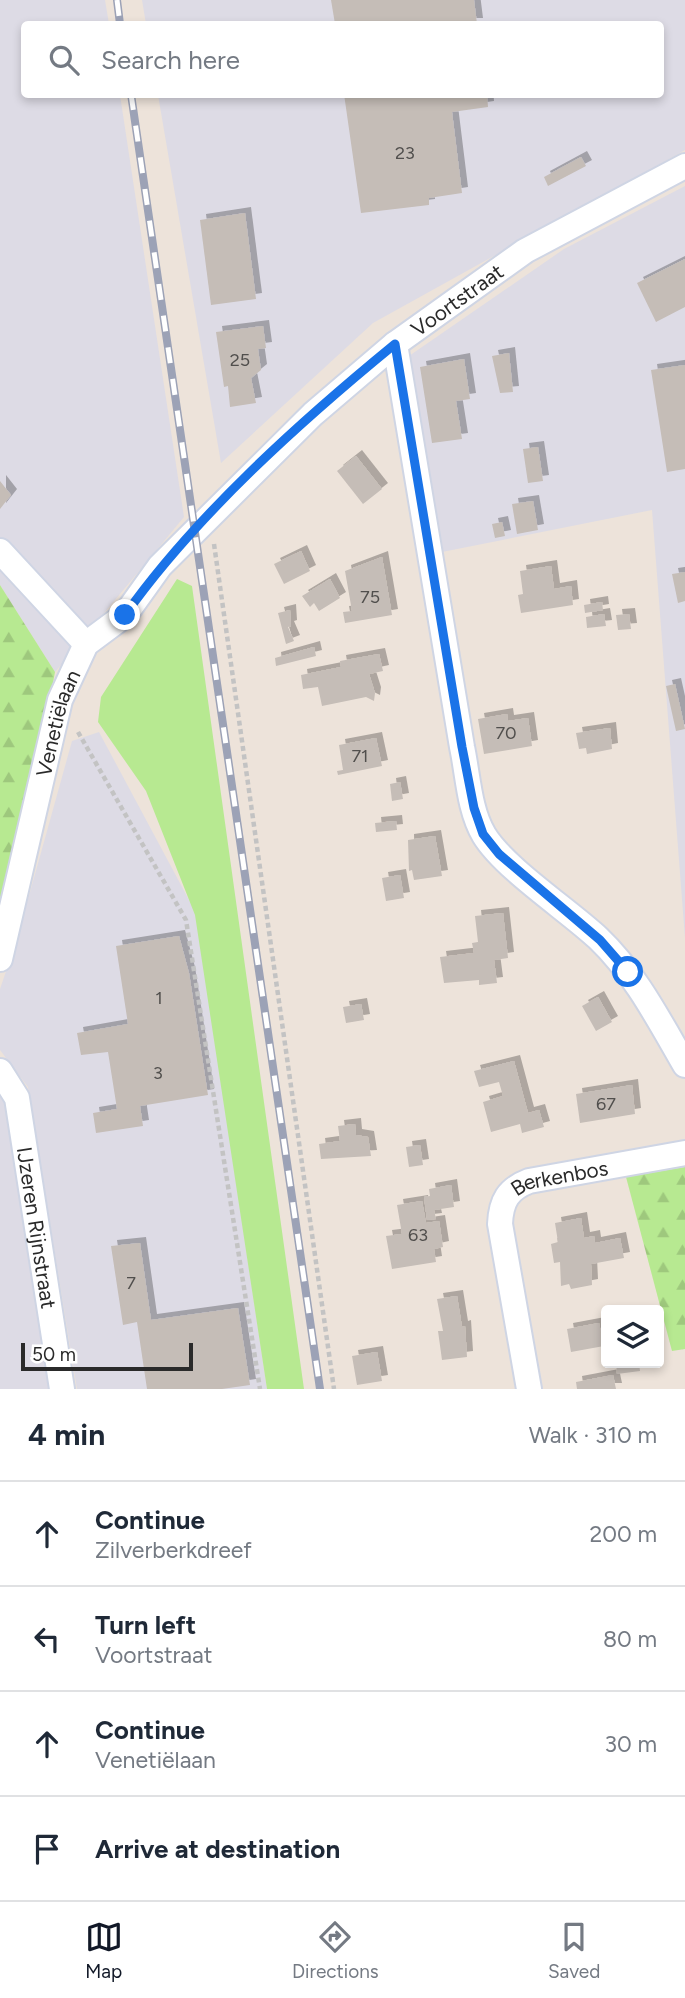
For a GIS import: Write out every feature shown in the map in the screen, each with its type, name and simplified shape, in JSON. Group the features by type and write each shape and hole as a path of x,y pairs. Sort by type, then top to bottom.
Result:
{"street":[{"name":"Voortstraat","path":"202,522 313,414 395,344 525,251 685,166"},
{"path":"395,344 462,747 474,808 483,834 499,854 600,940 628,972 685,1065"},
{"name":"Venetiëlaan","path":"0,959 60,700 86,645 125,615 160,566 202,522"},
{"path":"0,551 86,645"},
{"name":"IJzeren Rijnstraat","path":"0,1071 17,1098 62,1389"},
{"name":"Berkenbos","path":"529,1389 500,1224 501,1206 513,1187 530,1181 685,1153"}],"path":[{"path":"202,522 334,1389"},
{"path":"60,700 186,920 260,1389"}],"shaded area":[{"path":"0,0 105,0 108,21 21,21 21,98 120,98 184,517 55,672 0,585"},
{"path":"142,0 685,0 685,150 373,323 221,463 159,98 664,98 664,21 146,21"},
{"path":"685,186 685,938 652,510 442,552 409,356 564,249"},
{"path":"99,732 196,913 267,1389 77,1389 28,1087 0,1050 0,989 17,939 72,741"},
{"path":"0,1086 5,1094 51,1389 0,1389"}],"green space":[{"path":"177,579 192,586 304,1389 267,1389 195,915 146,791 98,722 101,697"},
{"path":"0,585 55,672 25,836 0,915"},
{"path":"685,1167 685,1349 672,1351 664,1321 664,1305 660,1305 626,1177"}],"building":[{"path":"331,0 474,0 477,21 334,21"},
{"path":"345,98 487,98 488,107 452,112 462,193 429,198 429,205 361,213"},
{"path":"581,157 586,166 548,186 544,177"},
{"path":"245,213 256,299 211,305 200,220"},
{"path":"685,259 685,307 656,322 637,283"},
{"path":"263,326 266,348 258,349 261,370 251,378 256,403 230,407 228,386 224,387 216,332"},
{"path":"509,353 513,392 500,393 492,356"},
{"path":"464,359 470,399 456,401 462,439 432,443 420,367"},
{"path":"685,365 685,469 667,472 651,370"},
{"path":"538,447 543,481 528,483 523,449"},
{"path":"356,456 382,489 363,504 337,471"},
{"path":"0,481 11,495 0,509"},
{"path":"533,501 538,530 517,534 512,504"},
{"path":"502,522 505,536 495,538 492,524"},
{"path":"301,551 310,571 284,584 274,564"},
{"path":"382,557 392,615 345,623 343,612 352,611 345,571"},
{"path":"551,566 554,589 571,586 573,605 521,613 518,595 523,594 520,571"},
{"path":"685,572 685,601 678,603 672,574"},
{"path":"330,579 340,598 319,611 314,603 310,607 302,596"},
{"path":"602,602 603,610 585,613 584,605"},
{"path":"290,610 291,626 288,627 294,641 286,644 278,613"},
{"path":"604,614 606,626 587,628 586,617"},
{"path":"629,614 631,629 618,630 616,615"},
{"path":"314,647 316,656 276,666 275,658"},
{"path":"379,654 383,671 369,674 375,693 374,701 366,697 322,706 318,687 303,689 301,675 341,667 340,661"},
{"path":"675,684 685,729 676,731 666,686"},
{"path":"507,714 508,721 528,718 532,746 484,754 478,719"},
{"path":"610,728 612,749 587,754 586,748 579,749 576,733"},
{"path":"376,738 382,766 338,775 337,771 343,770 339,745"},
{"path":"400,782 403,799 392,801 390,784"},
{"path":"396,821 397,830 376,832 375,823"},
{"path":"435,836 442,876 414,880 412,870 409,871 408,840"},
{"path":"400,875 404,898 386,901 382,878"},
{"path":"503,913 508,958 494,960 497,983 479,985 479,980 444,983 440,957 474,953 472,943 478,942 475,916"},
{"path":"179,936 189,973 208,1095 140,1106 143,1126 96,1133 93,1113 117,1109 108,1052 81,1055 77,1033 128,1024 116,946"},
{"path":"598,997 612,1022 596,1031 582,1006"},
{"path":"361,1004 364,1020 346,1023 343,1007"},
{"path":"514,1061 528,1113 539,1110 544,1127 522,1133 520,1124 491,1132 483,1102 503,1096 499,1082 479,1087 474,1071"},
{"path":"632,1085 635,1114 580,1123 576,1094"},
{"path":"355,1124 356,1135 368,1137 371,1156 321,1159 319,1144 340,1141 338,1126"},
{"path":"420,1145 423,1165 409,1167 406,1147"},
{"path":"451,1185 454,1207 434,1210 436,1219 427,1220 424,1197 430,1196 429,1189"},
{"path":"422,1201 426,1223 439,1221 443,1247 434,1249 436,1262 392,1269 386,1236 402,1234 397,1205"},
{"path":"581,1218 584,1238 594,1236 595,1243 620,1238 624,1258 591,1264 592,1285 571,1289 569,1284 561,1286 560,1262 554,1263 551,1244 558,1242 555,1223"},
{"path":"140,1243 151,1320 238,1308 250,1385 222,1389 147,1389 137,1322 123,1325 111,1246"},
{"path":"457,1296 462,1327 465,1326 467,1357 442,1360 438,1331 443,1331 437,1299"},
{"path":"599,1323 601,1347 571,1352 567,1329"},
{"path":"377,1352 382,1381 357,1385 352,1356"},
{"path":"616,1368 640,1368 640,1371 617,1374"},
{"path":"613,1375 616,1389 577,1389 576,1382"}],"railway":[{"path":"117,0 120,21"},
{"path":"132,98 320,1389"}],"route":[{"path":"125,615 160,566 194,530 313,414 395,344 462,747 474,808 483,834 499,854 600,940 628,972"}]}
